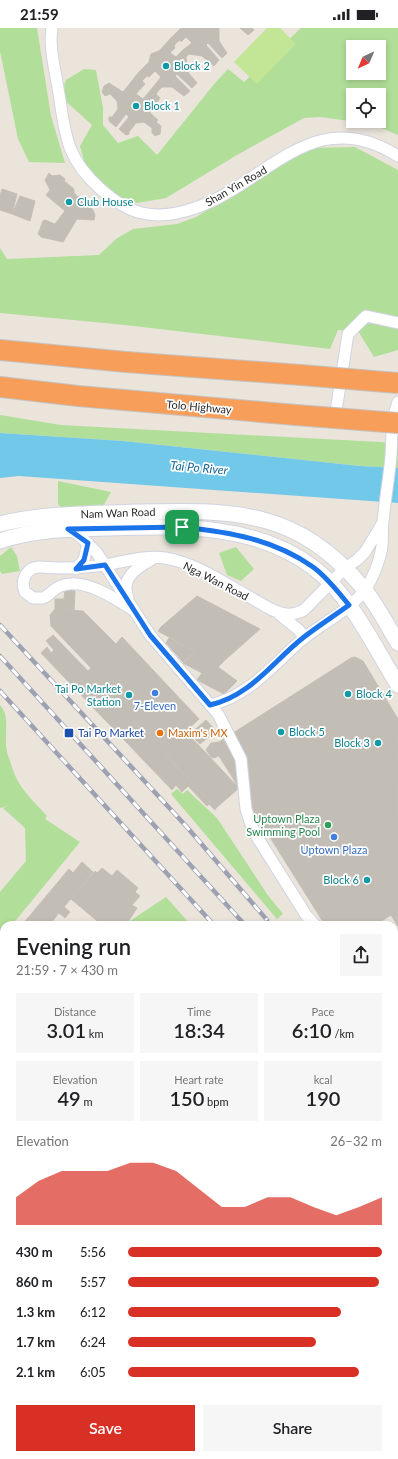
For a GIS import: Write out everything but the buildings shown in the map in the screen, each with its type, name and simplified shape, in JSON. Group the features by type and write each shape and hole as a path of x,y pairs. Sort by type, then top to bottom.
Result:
{"highway":[{"path":"0,350 126,362 398,383"},
{"name":"Tolo Highway","path":"0,388 296,415 395,427"}],"main road":[{"name":"Nam Wan Road","path":"0,524 31,518 66,514 187,511 226,512 257,517 286,527 315,544 345,568 364,590 398,643"},
{"name":"Nam Wan Road","path":"0,541 16,536 49,530 182,527 225,531 254,538 284,550 314,568 330,584 349,605 398,685"}],"street":[{"name":"Shan Yin Road","path":"52,28 52,50 65,128 75,159 86,174 104,191 122,204 140,213 164,215 197,208 228,192 295,151 324,140 356,139 376,144 398,156"},
{"path":"395,427 350,423 336,411 348,334 366,316 398,323"},
{"path":"210,705 231,699 246,690 304,637 349,605 364,590 377,565 382,546 382,524 395,427 394,414 398,402"},
{"name":"Nga Wan Road","path":"275,611 286,614 296,614 304,610 345,568 357,560 365,552 382,524"},
{"name":"Nga Wan Road","path":"68,529 88,543 105,565 133,610 166,655 218,714 240,759 246,809 250,822 265,850 306,915 311,921"},
{"path":"76,569 84,560 88,543"},
{"name":"Nga Wan Road","path":"133,610 126,592 127,580 135,570 155,558"},
{"name":"Nga Wan Road","path":"133,610 101,591 82,586 65,584 58,586 48,596 38,599 30,596 24,589 25,575 31,568 36,567 76,569 134,559 165,558 182,563 216,579 275,611 292,623 304,637"}],"green space":[{"path":"0,28 37,28 51,116 65,163 29,162 18,139 0,51"},
{"path":"267,28 280,28 296,44 257,84 234,62"},
{"path":"301,28 398,28 398,135 381,128 386,128 386,88 346,88 346,120 320,117 304,118 237,155 166,198 137,203 109,193 93,179 84,161 80,146 92,125 60,96 66,80 84,69 96,70 103,108 103,125 118,143 138,136 157,155 228,69 244,82"},
{"path":"355,147 398,170 398,350 374,357 358,331 338,330 330,349 125,325 0,313 0,248 7,259 99,255 116,239 133,229 177,224 196,217 309,148"},
{"path":"0,415 61,425 398,443 398,468 360,466 123,441 0,433"},
{"path":"58,481 111,492 97,517 64,511 58,504"},
{"path":"11,547 17,556 20,571 2,574 0,571 0,556"},
{"path":"236,547 254,569 241,581 227,575 219,553"},
{"path":"0,705 4,710 6,722 6,749 19,783 47,816 45,819 80,842 15,921 0,921 0,892 26,861 25,828 3,808 8,806 0,808"},
{"path":"177,789 183,794 187,790 217,818 267,894 283,914 277,919 171,794"},
{"path":"166,897 187,921 130,921"}],"water":[{"name":"Tai Po River","path":"0,433 123,441 360,466 398,468 398,503 19,476 0,478"}],"railway":[{"path":"0,625 186,826 267,920"},
{"path":"0,656 241,921"},
{"path":"0,691 210,921"}],"place":[{"name":"Block 2","path":"166,66"},
{"name":"Block 1","path":"136,106"},
{"name":"Club House","path":"69,202"},
{"name":"7-Eleven","path":"155,693"},
{"name":"Block 4","path":"348,694"},
{"name":"Tai Po Market Station","path":"129,695"},
{"name":"Block 5","path":"281,732"},
{"name":"Tai Po Market","path":"69,733"},
{"name":"Maxim's MX","path":"160,733"},
{"name":"Block 3","path":"378,743"},
{"name":"Uptown Plaza Swimming Pool","path":"328,825"},
{"name":"Uptown Plaza","path":"334,837"},
{"name":"Block 6","path":"367,880"}],"route":[{"path":"182,527 225,531 254,538 284,550 314,568 349,605 304,637 246,690 231,699 210,705 150,635 105,565 76,569 84,560 88,543 80,535 68,529 182,527"}]}
